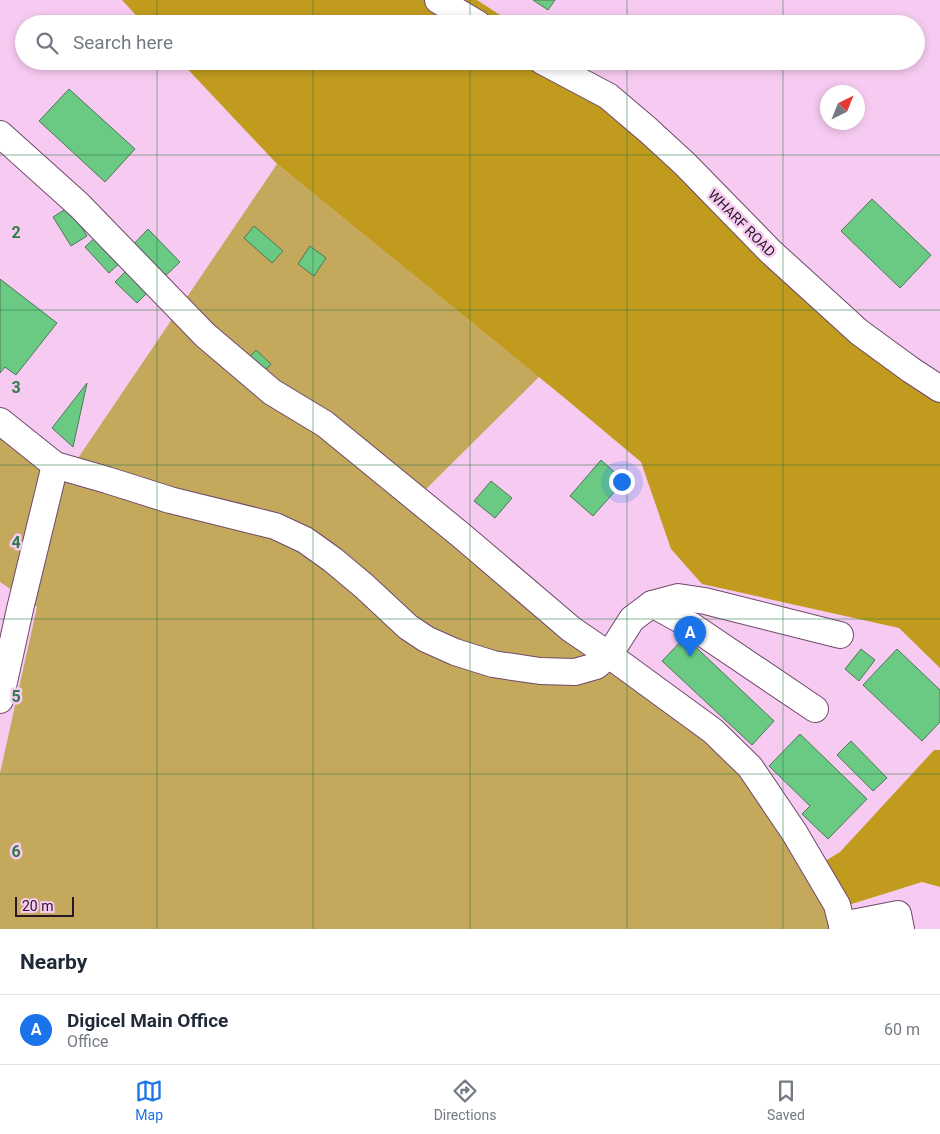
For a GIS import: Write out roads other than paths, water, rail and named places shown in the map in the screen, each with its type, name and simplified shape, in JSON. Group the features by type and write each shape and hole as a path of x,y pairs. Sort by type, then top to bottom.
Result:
{"street":[{"path":"438,0 463,15"},
{"name":"WHARF ROAD","path":"559,70 608,96 685,164 771,252 858,332 940,389"},
{"path":"0,134 79,205 205,335 272,392 325,424 462,536 571,629 713,731 750,767 794,832 837,905 843,927 898,914 901,929"},
{"path":"0,421 55,465 170,500 275,526 305,540 333,560 414,631 426,639 455,652 493,664 540,671 575,672 596,666 609,655 632,619 652,604 678,597 705,601 840,635"},
{"path":"0,700 10,610 55,465"},
{"path":"652,604 692,626 815,709"}],"place":[{"name":"Digicel Main Office","path":"690,657"}]}
